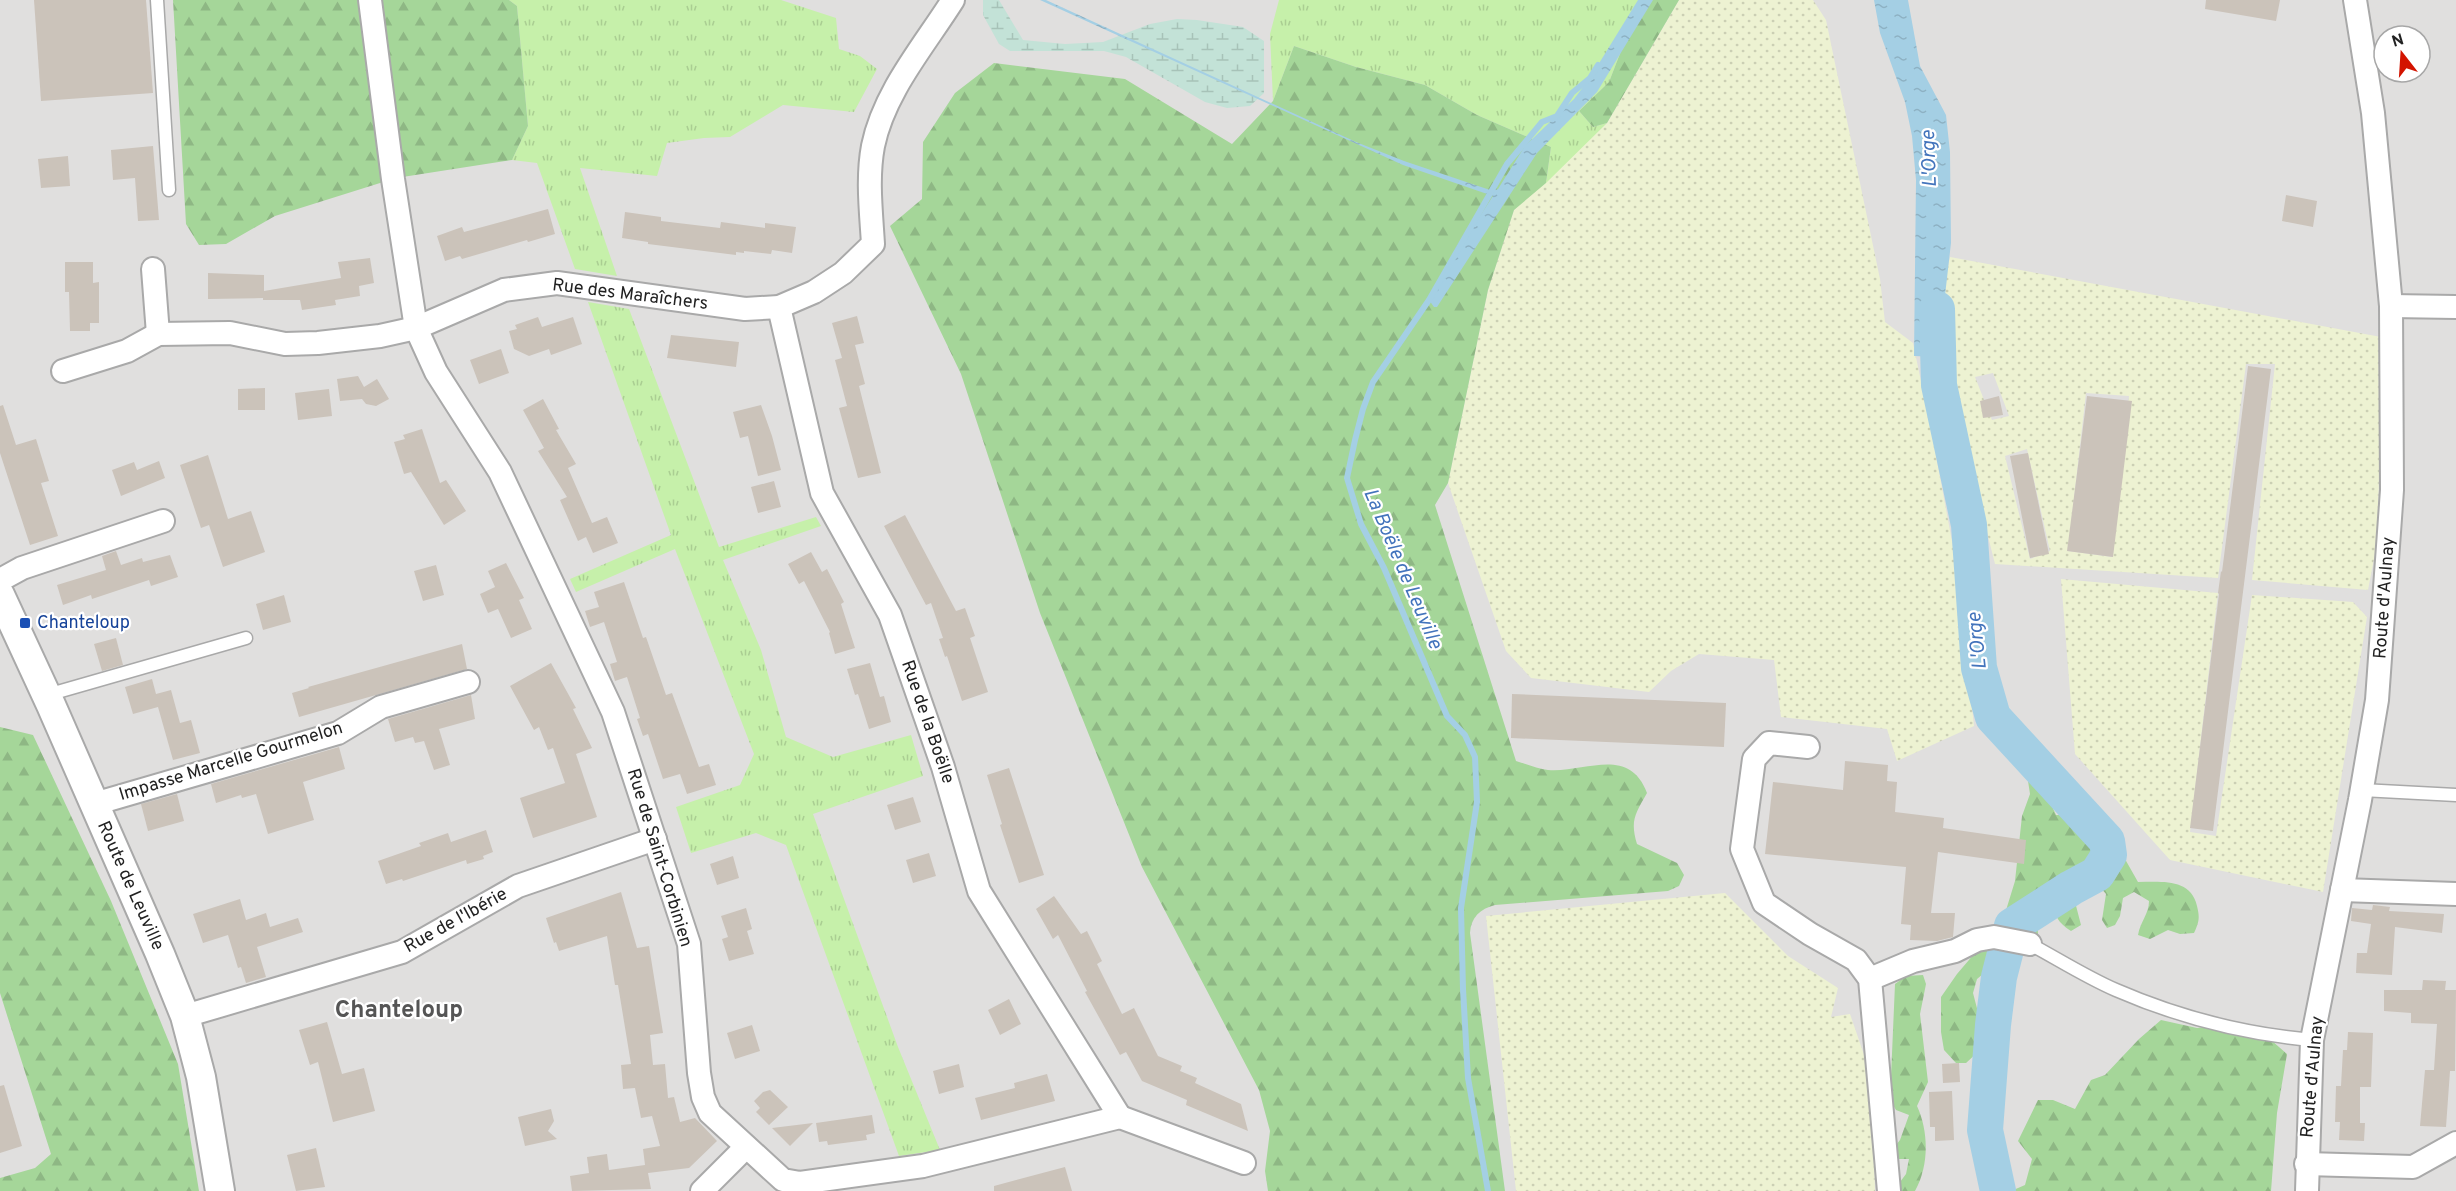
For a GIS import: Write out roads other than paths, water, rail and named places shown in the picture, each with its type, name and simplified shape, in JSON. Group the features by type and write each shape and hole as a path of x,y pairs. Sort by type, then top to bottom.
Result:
{"street":[{"path":"370,0 393,179 416,328"},
{"name":"Rue des Maraîchers","path":"158,334 230,333 285,344 380,336 416,328 504,290 557,283 745,309 779,307 814,292 843,273 873,244 869,191 873,147 882,117 895,89 953,0"},
{"name":"Route d'Aulnay","path":"2307,1191 2306,1164 2312,1040 2362,790 2377,700 2391,501 2391,306 2373,113 2355,0"},
{"path":"63,371 127,351 158,334 153,269"},
{"path":"2391,306 2456,307"},
{"name":"Rue de la Boëlle","path":"779,307 822,493 890,615 943,767 979,891 1120,1117"},
{"name":"Rue de Saint-Corbinien","path":"416,328 436,372 500,472 613,712 688,944 703,1097 710,1113 783,1180 801,1183 923,1166 1120,1117"},
{"path":"0,580 22,568 163,521"},
{"name":"Route de Leuville","path":"0,595 47,695 185,1016 201,1077 219,1191"},
{"name":"Impasse Marcelle Gourmelon","path":"94,804 338,733 381,707 468,682"},
{"path":"1808,747 1769,743 1754,759 1742,849 1764,903 1810,934 1856,960 1870,979 1889,1191"},
{"name":"Rue de l'Ibérie","path":"185,1016 402,952 518,886 655,839"},
{"path":"2342,890 2456,894"},
{"path":"1870,979 1913,961 1955,951 1977,939 1994,937 2030,945"},
{"path":"1120,1117 1244,1163"},
{"path":"2306,1164 2413,1167 2456,1143"},
{"path":"702,1191 746,1147"}],"lane":[{"path":"157,0 169,190"},
{"path":"47,695 246,638"},
{"path":"2362,790 2456,795"},
{"path":"2030,945 2114,989 2176,1014 2273,1037 2312,1040"}],"water":[{"path":"1040,0 1046,0 1356,142 1493,191 1498,189 1525,146 1574,99 1590,78 1638,0 1653,0 1597,92 1537,153 1437,307 1434,307 1429,300 1431,292 1493,196 1403,165"},
{"path":"1874,0 1908,0 1920,66 1946,115 1950,152 1951,243 1938,357 1914,356 1916,180 1912,136 1905,102 1880,33"}],"waterway":[{"name":"La Boële de Leuville","path":"1488,1191 1468,1078 1463,989 1461,908 1477,802 1475,757 1465,735 1447,716 1384,568 1361,524 1347,478 1363,409 1373,382 1429,300 1507,164 1542,122 1557,116 1572,93 1590,78 1598,65"},
{"name":"L'Orge","path":"1937,309 1939,385 1969,525 1979,668 1993,717 2107,841 2109,855 2097,874 2012,926 1999,977 1985,1130 1998,1191"}],"place":[{"name":"Chanteloup","path":"25,623"}],"district":[{"name":"Chanteloup","path":"399,1011"}]}
